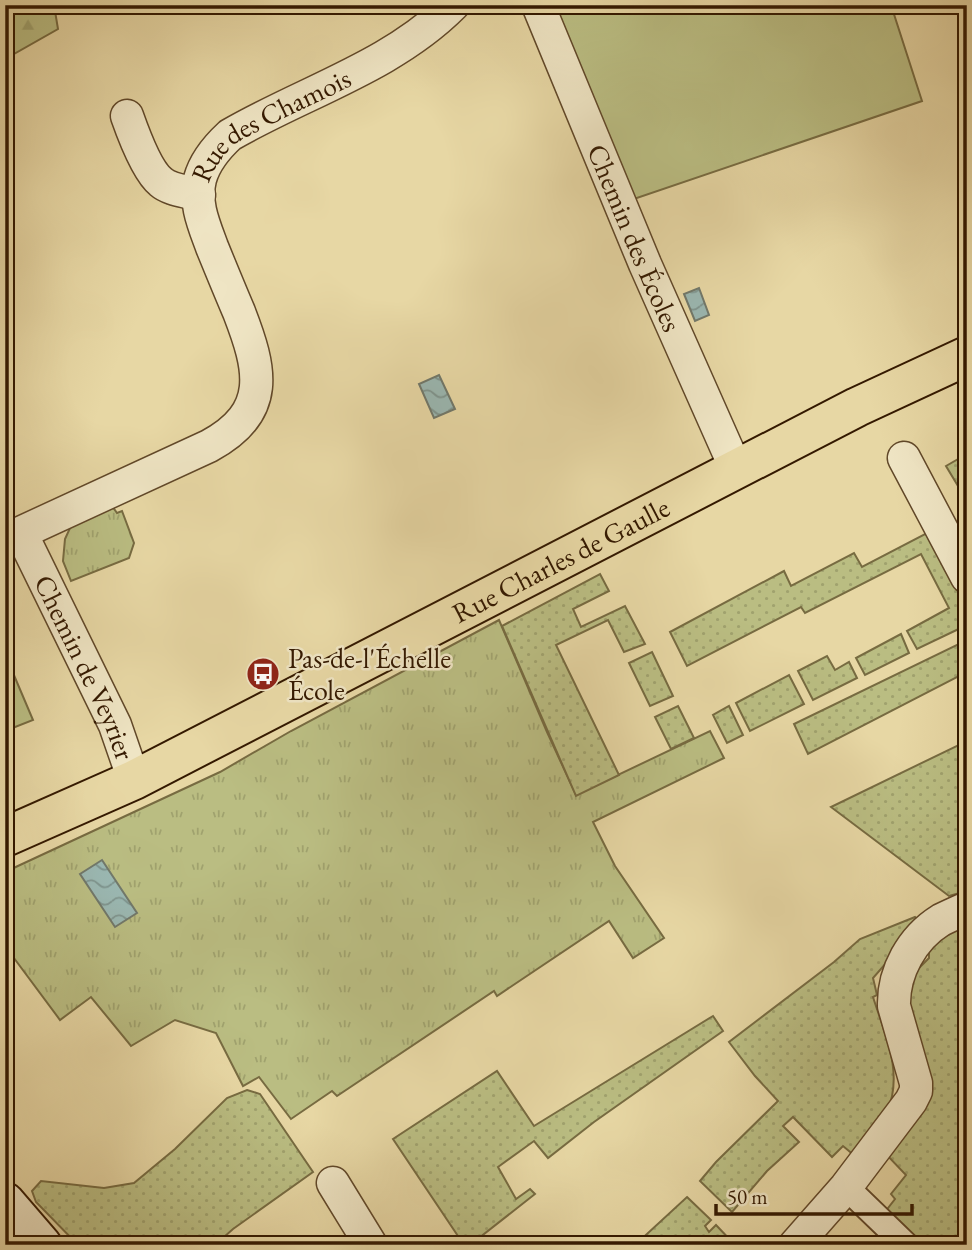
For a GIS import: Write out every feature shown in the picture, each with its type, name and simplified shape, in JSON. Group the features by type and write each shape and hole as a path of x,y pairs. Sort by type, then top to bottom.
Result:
{"main road":[{"name":"Rue Charles de Gaulle","path":"5,837 134,780 857,407 967,356"},
{"path":"5,1202 42,1245"}],"street":[{"name":"Rue des Chamois","path":"13,536 209,446 238,426 257,388 256,362 202,220 199,195 200,180 205,167 218,146 230,135 382,58 416,38 453,5"},
{"name":"Chemin des Écoles","path":"538,5 645,264 736,469"},
{"path":"127,116 140,148 160,182 199,195"},
{"path":"904,458 967,577"},
{"name":"Chemin de Veyrier","path":"13,536 115,725 134,780"},
{"path":"795,1245 846,1187 916,1091 894,1006 897,978 904,960 925,933 953,914"},
{"path":"334,1183 371,1245"},
{"path":"846,1187 906,1245"}],"green space":[{"path":"5,5 54,5 58,29 5,59"},
{"path":"549,5 891,5 922,101 628,201"},
{"path":"967,454 967,501 946,466"},
{"path":"112,506 117,513 122,511 134,543 129,558 71,581 63,561 65,539 70,528 79,519"},
{"path":"927,533 967,605 967,625 917,649 907,631 949,608 921,554 805,613 801,607 687,666 670,632 784,571 791,586 854,553 862,567"},
{"path":"600,574 609,591 573,609 581,627 625,606 645,644 624,652 608,620 556,645 619,775 576,796 502,626"},
{"path":"499,620 576,795 710,731 724,758 593,822 615,866 664,938 633,958 609,921 497,996 494,991 337,1096 332,1091 291,1119 259,1077 243,1086 216,1033 175,1020 131,1046 91,997 60,1020 5,946 5,872 220,772"},
{"path":"901,634 909,653 865,675 856,658"},
{"path":"967,640 967,672 808,754 794,724"},
{"path":"652,652 673,696 650,706 629,663"},
{"path":"5,654 33,720 5,731"},
{"path":"827,656 835,670 849,662 857,678 813,700 798,671"},
{"path":"789,675 804,704 750,731 736,703"},
{"path":"678,706 694,738 671,749 655,717"},
{"path":"729,706 743,735 727,743 713,715"},
{"path":"967,741 967,891 949,896 831,807"},
{"path":"915,917 921,923 873,978 877,995 873,997 891,1054 894,1083 892,1097 881,1123 855,1156 843,1146 832,1157 793,1117 783,1126 799,1142 767,1171 732,1212 700,1181 778,1101 729,1042 860,939"},
{"path":"967,919 967,1236 957,1245 913,1245 881,1217 895,1199 891,1194 906,1175 883,1151 927,1093 903,1009 909,978 929,958 929,947"},
{"path":"713,1016 723,1031 594,1122 548,1158 534,1141 498,1167 516,1199 530,1189 535,1194 470,1245 464,1245 393,1139 497,1071 534,1126"},
{"path":"247,1090 260,1094 313,1172 215,1245 78,1245 36,1202 32,1191 41,1181 104,1188 134,1183 175,1149 227,1098"},
{"path":"687,1197 711,1220 705,1226 709,1232 716,1225 735,1245 635,1245"}],"water":[{"path":"699,288 709,315 695,321 684,294"},
{"path":"439,375 455,409 434,418 419,384"},
{"path":"102,860 137,913 115,927 80,874"}],"place":[{"name":"Pas-de-l'Échelle École","path":"263,674"}]}
